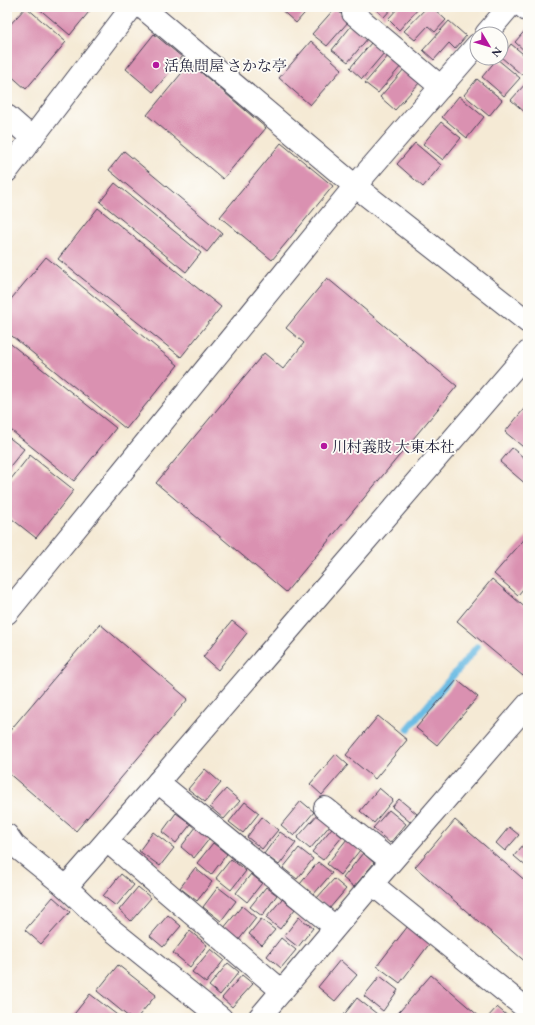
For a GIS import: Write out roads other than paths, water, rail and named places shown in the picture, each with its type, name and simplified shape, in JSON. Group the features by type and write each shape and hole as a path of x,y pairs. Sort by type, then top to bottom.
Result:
{"street":[{"path":"7,171 132,7"},
{"path":"142,7 356,186 528,322"},
{"path":"493,26 510,7"},
{"path":"523,7 528,11"},
{"path":"352,13 441,86"},
{"path":"7,613 356,186 469,53"},
{"path":"7,116 32,138"},
{"path":"66,886 107,841 528,352"},
{"path":"259,1018 391,861 528,704"},
{"path":"158,782 335,927"},
{"path":"325,808 391,861"},
{"path":"7,835 14,845 66,886 107,926 221,1018"},
{"path":"107,841 282,991"},
{"path":"372,884 528,1010"}],"waterway":[{"path":"408,729 477,647"}],"place":[{"name":"活魚問屋 さかな亭","path":"156,65"},
{"name":"川村義肢 大東本社","path":"324,446"}]}
